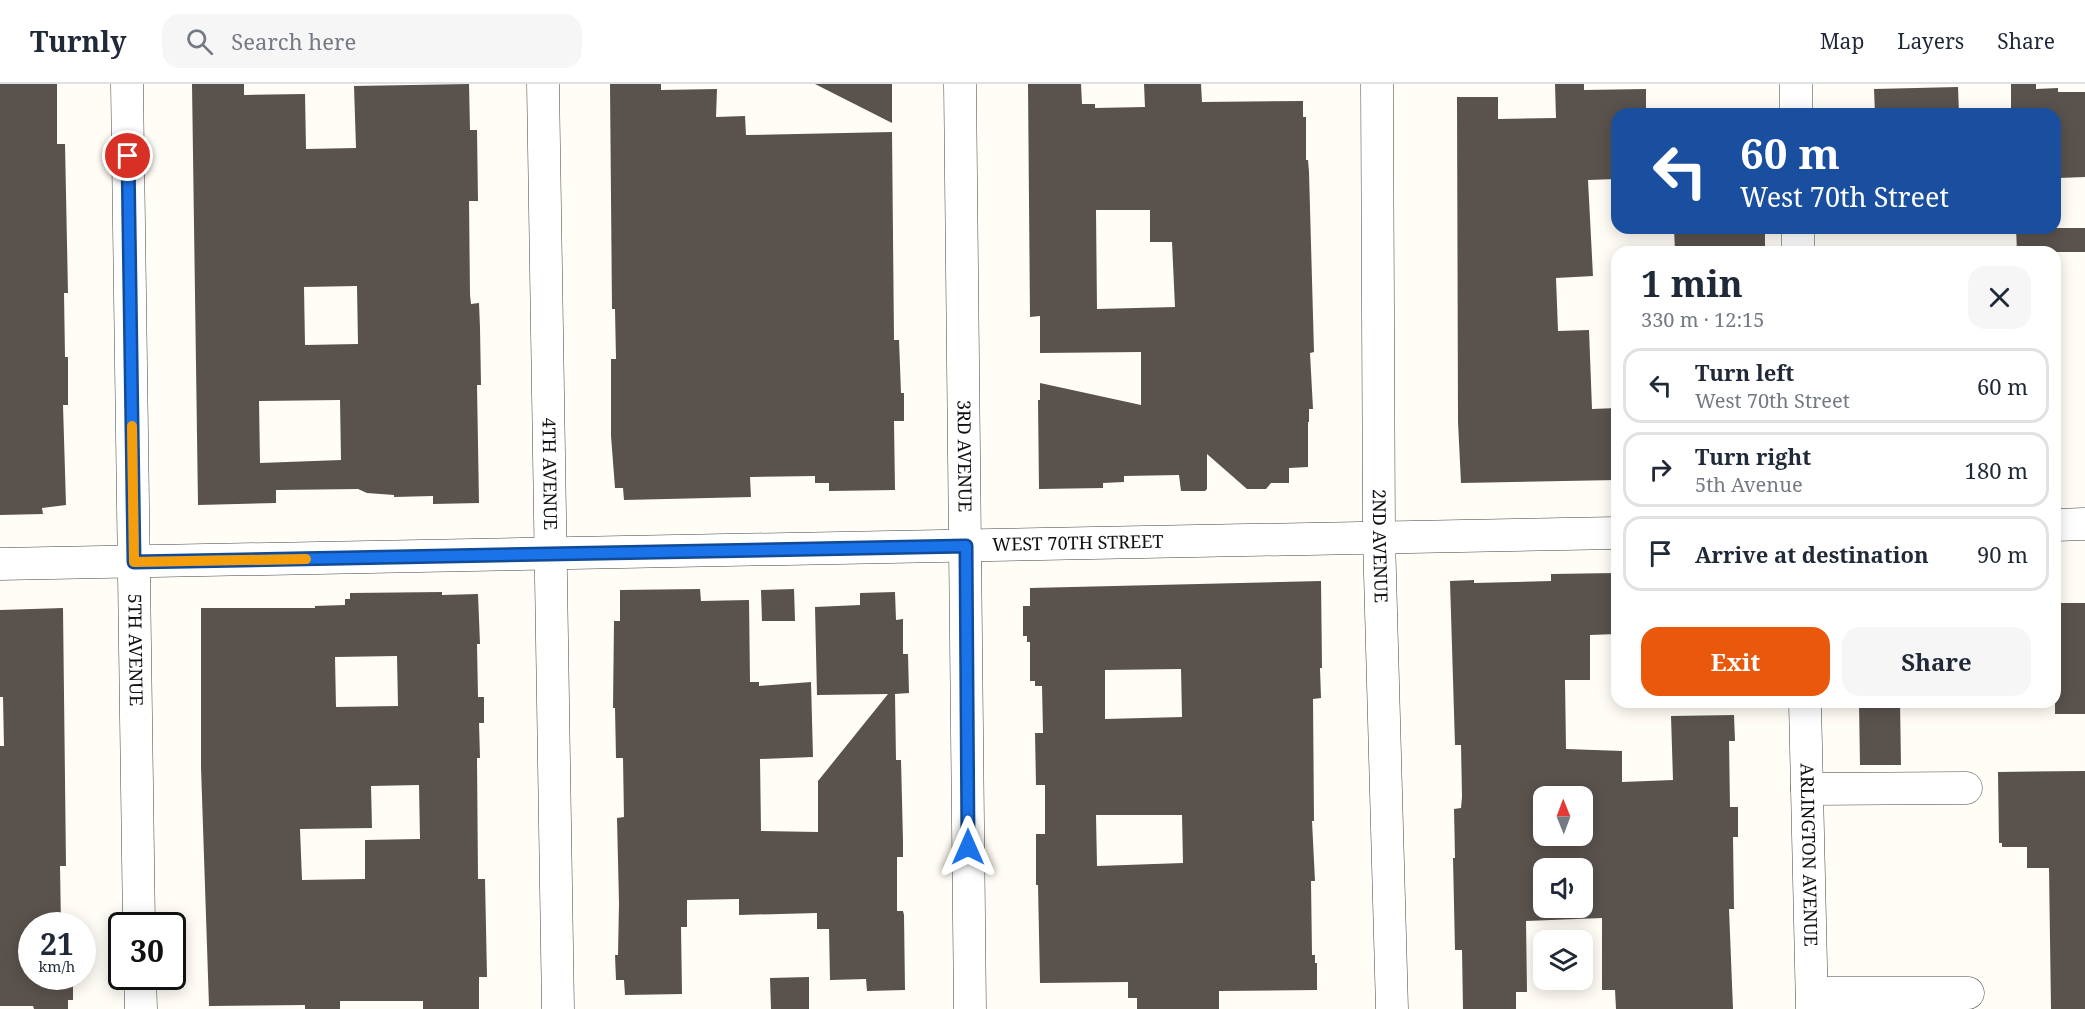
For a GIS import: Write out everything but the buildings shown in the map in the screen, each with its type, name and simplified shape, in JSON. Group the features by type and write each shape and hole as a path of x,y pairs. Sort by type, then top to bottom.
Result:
{"street":[{"name":"5TH AVENUE","path":"127,84 139,912"},
{"name":"4TH AVENUE","path":"543,84 558,1009"},
{"name":"3RD AVENUE","path":"960,84 970,1009"},
{"name":"2ND AVENUE","path":"1377,84 1379,538 1392,1009"},
{"path":"1796,84 1796,108"},
{"path":"2061,525 2085,524"},
{"name":"WEST 70TH STREET","path":"0,564 1611,533"},
{"name":"ARLINGTON AVENUE","path":"1805,708 1812,1001"},
{"path":"1807,789 1966,788"},
{"path":"140,990 141,1009"},
{"path":"1812,1001 1968,993"}],"slow traffic":[{"path":"132,426 134,562 306,559"}],"route":[{"path":"128,156 134,562 966,546 968,847"}]}
